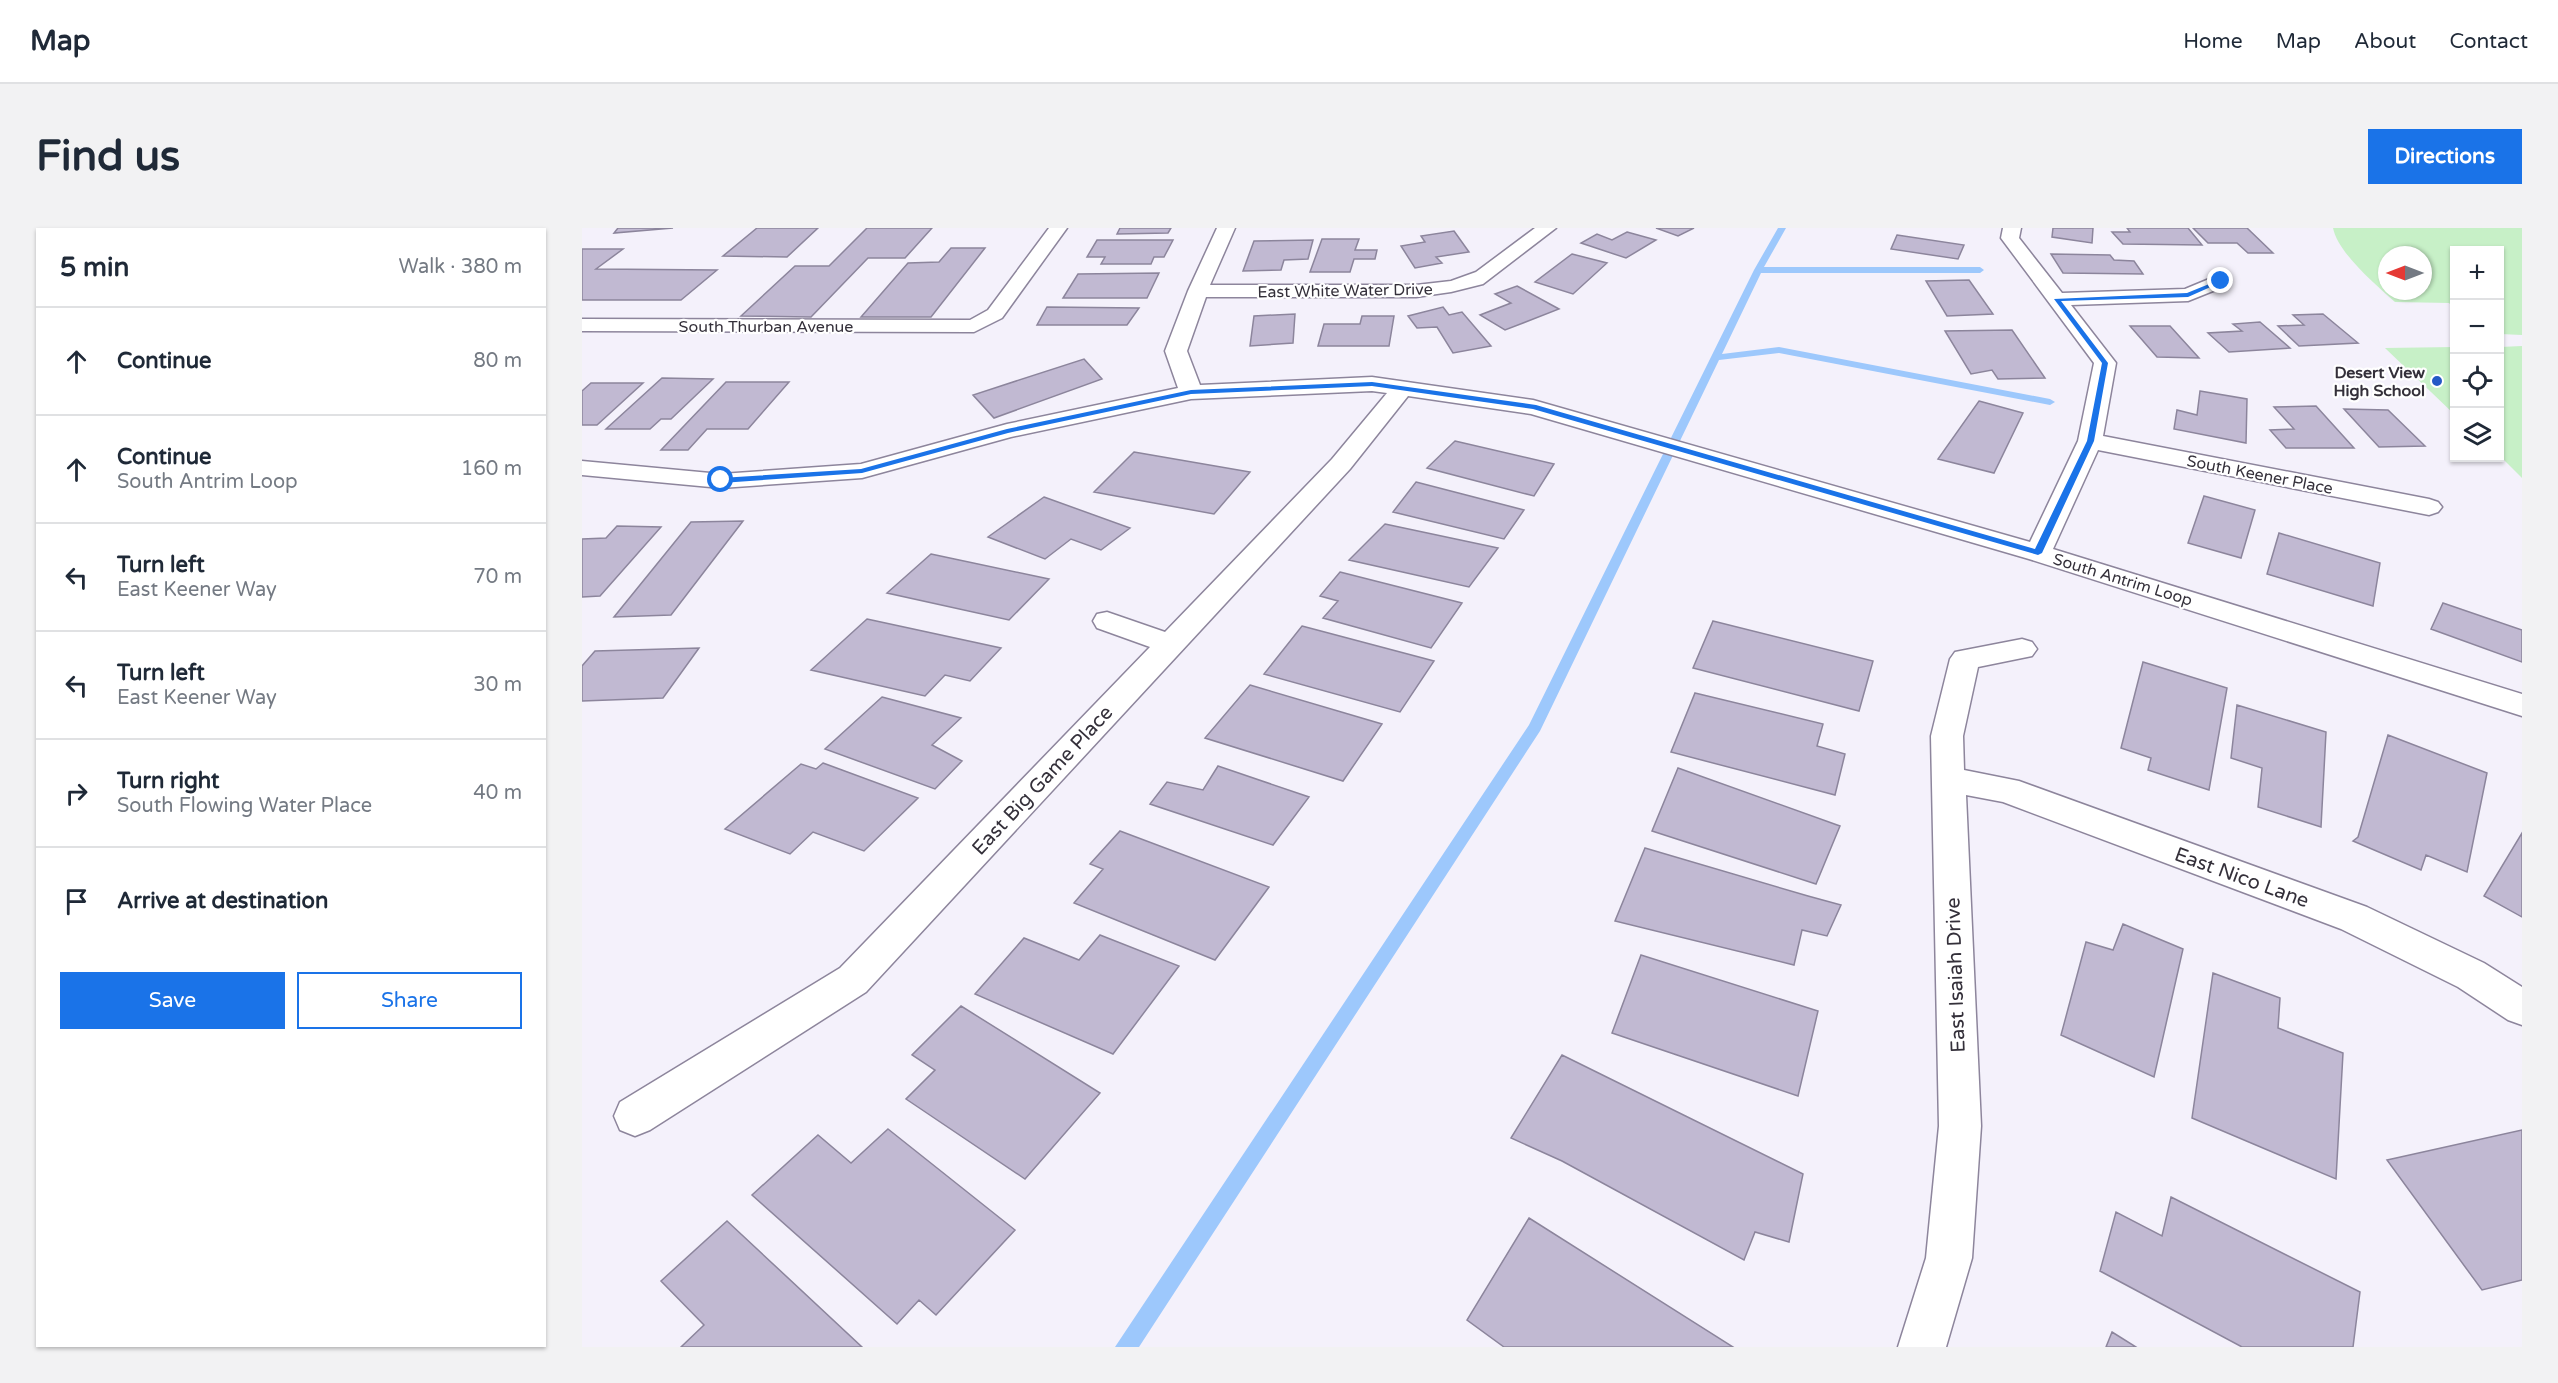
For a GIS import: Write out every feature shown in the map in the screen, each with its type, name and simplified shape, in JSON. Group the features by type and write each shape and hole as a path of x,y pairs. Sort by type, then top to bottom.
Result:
{"street":[{"name":"South Thurban Avenue","path":"582,325 974,326 995,314 1058,228"},
{"path":"1191,392 1176,351 1198,291 1226,228"},
{"name":"East White Water Drive","path":"1198,291 1416,291 1445,287 1482,277 1526,240 1547,228"},
{"path":"2012,228 2010,238 2105,363 2090,441 2038,553"},
{"path":"2056,299 2188,295 2221,281"},
{"name":"South Antrim Loop","path":"582,468 721,480 862,471 1007,431 1191,392 1372,384 1533,407 2038,553 2522,705"},
{"name":"East Big Game Place","path":"635,1116 853,980 1341,464 1403,388"},
{"name":"South Keener Place","path":"2090,441 2429,507"},
{"path":"1107,621 1170,644"},
{"name":"East Isaiah Drive","path":"1922,1347 1949,1258 1960,1126 1947,736 1965,659 2022,649"},
{"name":"East Nico Lane","path":"1948,780 2007,790 2354,918 2471,975 2522,1008"}],"green space":[{"path":"2333,228 2522,228 2522,335 2504,334 2504,246 2450,246 2450,304 2395,302 2393,300 2432,300 2432,246 2378,246 2378,287 2342,248"},
{"path":"2522,346 2522,478 2504,460 2504,347"},
{"path":"2450,347 2450,410 2385,348"}],"building":[{"path":"618,228 673,228 614,233"},
{"path":"757,228 818,228 787,257 723,256"},
{"path":"867,228 932,228 905,258 868,258 811,317 741,316 795,266 829,266"},
{"path":"1120,228 1171,228 1168,233 1117,234"},
{"path":"1656,228 1694,228 1678,236"},
{"path":"2053,228 2093,228 2092,243 2052,237"},
{"path":"2127,228 2188,228 2202,245 2123,244 2112,232 2130,232"},
{"path":"2193,228 2247,228 2273,253 2248,253 2237,243 2208,243"},
{"path":"1454,231 1469,252 1436,257 1442,263 1415,268 1401,246 1425,242 1421,236"},
{"path":"1627,232 1656,240 1626,258 1581,243 1597,234 1612,240"},
{"path":"1897,235 1964,245 1958,259 1891,249"},
{"path":"1322,239 1359,239 1355,250 1377,250 1375,259 1354,259 1350,272 1310,272"},
{"path":"1097,240 1173,240 1164,257 1154,257 1151,264 1101,264 1105,257 1087,257"},
{"path":"1313,240 1308,259 1284,260 1281,270 1243,271 1254,241"},
{"path":"951,248 985,248 931,317 861,317 908,263 939,262"},
{"path":"582,249 623,249 596,269 717,270 681,300 582,300"},
{"path":"1572,254 1607,263 1573,294 1535,282"},
{"path":"2051,254 2110,255 2114,260 2134,261 2143,274 2063,273"},
{"path":"1159,273 1147,298 1063,298 1078,274"},
{"path":"1969,280 1993,314 1947,316 1926,281"},
{"path":"1517,286 1559,309 1505,330 1480,315 1511,303 1495,294"},
{"path":"1047,307 1139,308 1127,325 1037,325"},
{"path":"1443,307 1449,315 1462,312 1491,346 1453,353 1437,327 1417,328 1408,316"},
{"path":"1295,314 1293,343 1250,346 1254,316"},
{"path":"2323,314 2358,343 2299,346 2278,326 2304,325 2293,315"},
{"path":"1362,316 1394,316 1389,346 1318,346 1324,324 1360,324"},
{"path":"2260,322 2290,348 2229,352 2208,333 2242,331 2233,324"},
{"path":"2130,326 2170,326 2199,358 2157,357"},
{"path":"2012,330 2045,378 1998,379 1992,370 1971,374 1945,331"},
{"path":"1084,359 1102,379 994,418 973,395"},
{"path":"662,378 713,379 671,419 661,419 650,429 606,429"},
{"path":"726,382 789,382 748,429 707,429 688,450 661,450"},
{"path":"591,383 643,383 597,425 582,425 582,391"},
{"path":"2200,391 2247,399 2246,443 2174,429 2177,410 2197,415"},
{"path":"1979,401 2023,413 1994,473 1938,459"},
{"path":"2316,406 2354,448 2286,448 2270,430 2294,429 2274,407"},
{"path":"2344,409 2388,410 2425,446 2379,447"},
{"path":"1455,441 1554,464 1534,496 1427,468"},
{"path":"1134,452 1250,472 1214,514 1094,492"},
{"path":"1416,482 1524,510 1504,539 1393,512"},
{"path":"2204,496 2255,510 2241,558 2188,543"},
{"path":"1044,497 1130,528 1101,550 1071,539 1045,559 988,537"},
{"path":"743,521 671,615 614,617 691,522"},
{"path":"1385,524 1498,548 1469,587 1349,560"},
{"path":"617,526 661,527 600,596 582,597 582,539 606,538"},
{"path":"2279,533 2380,563 2373,606 2267,574"},
{"path":"931,554 1049,579 1009,620 887,593"},
{"path":"1340,572 1462,603 1431,648 1323,618 1338,601 1320,596"},
{"path":"2443,603 2522,630 2522,662 2431,629"},
{"path":"867,619 1001,648 970,681 945,675 925,696 811,670"},
{"path":"1713,621 1873,661 1859,711 1693,668"},
{"path":"1302,626 1434,661 1400,712 1264,674"},
{"path":"699,648 663,698 582,701 582,666 595,651"},
{"path":"2143,662 2227,688 2209,790 2148,770 2151,758 2121,748"},
{"path":"1250,685 1382,724 1343,781 1205,738"},
{"path":"1695,693 1823,724 1817,746 1845,754 1835,795 1671,752"},
{"path":"882,697 961,718 932,745 962,761 935,789 825,749"},
{"path":"2237,705 2326,732 2321,827 2258,807 2262,768 2231,758"},
{"path":"2388,735 2487,773 2467,872 2426,855 2421,870 2353,841 2358,837"},
{"path":"823,763 918,798 864,851 813,832 790,854 725,829 801,764 816,769"},
{"path":"1218,766 1309,797 1273,845 1150,804 1167,782 1203,790"},
{"path":"1678,768 1840,826 1816,884 1652,831"},
{"path":"1120,831 1269,887 1215,960 1074,903 1103,869 1090,864"},
{"path":"2522,833 2522,917 2484,896"},
{"path":"1645,848 1841,905 1827,936 1802,930 1794,965 1615,921"},
{"path":"2123,924 2183,949 2154,1077 2061,1035 2086,942 2113,950"},
{"path":"1100,935 1179,966 1113,1054 975,994 1024,938 1079,960"},
{"path":"1641,955 1818,1011 1798,1096 1612,1033"},
{"path":"2213,973 2280,998 2278,1028 2343,1053 2336,1179 2192,1118"},
{"path":"961,1006 1100,1093 1025,1179 906,1099 935,1070 912,1055"},
{"path":"1562,1055 1803,1174 1789,1242 1755,1232 1744,1260 1562,1161 1511,1138"},
{"path":"888,1129 1015,1230 936,1315 919,1300 897,1324 752,1195 818,1135 851,1163"},
{"path":"2522,1130 2522,1280 2482,1290 2387,1160"},
{"path":"2171,1197 2360,1292 2353,1347 2242,1347 2100,1271 2116,1212 2162,1236"},
{"path":"1529,1218 1733,1347 1504,1347 1467,1320"},
{"path":"727,1221 862,1347 681,1347 704,1325 661,1281"},
{"path":"2112,1332 2136,1347 2106,1347"}],"waterway":[{"path":"1758,270 1782,228"},
{"path":"1715,358 1758,270"},
{"path":"1758,270 1980,270"},
{"path":"1715,358 1779,350 2050,402"},
{"path":"1126,1347 1535,727 1715,358"}],"place":[{"name":"Desert View High School","path":"2437,381"}],"route":[{"path":"721,480 862,471 1007,431 1191,392 1372,384 1533,407 2038,553 2090,441 2105,363 2056,299 2188,295 2221,281"}]}
